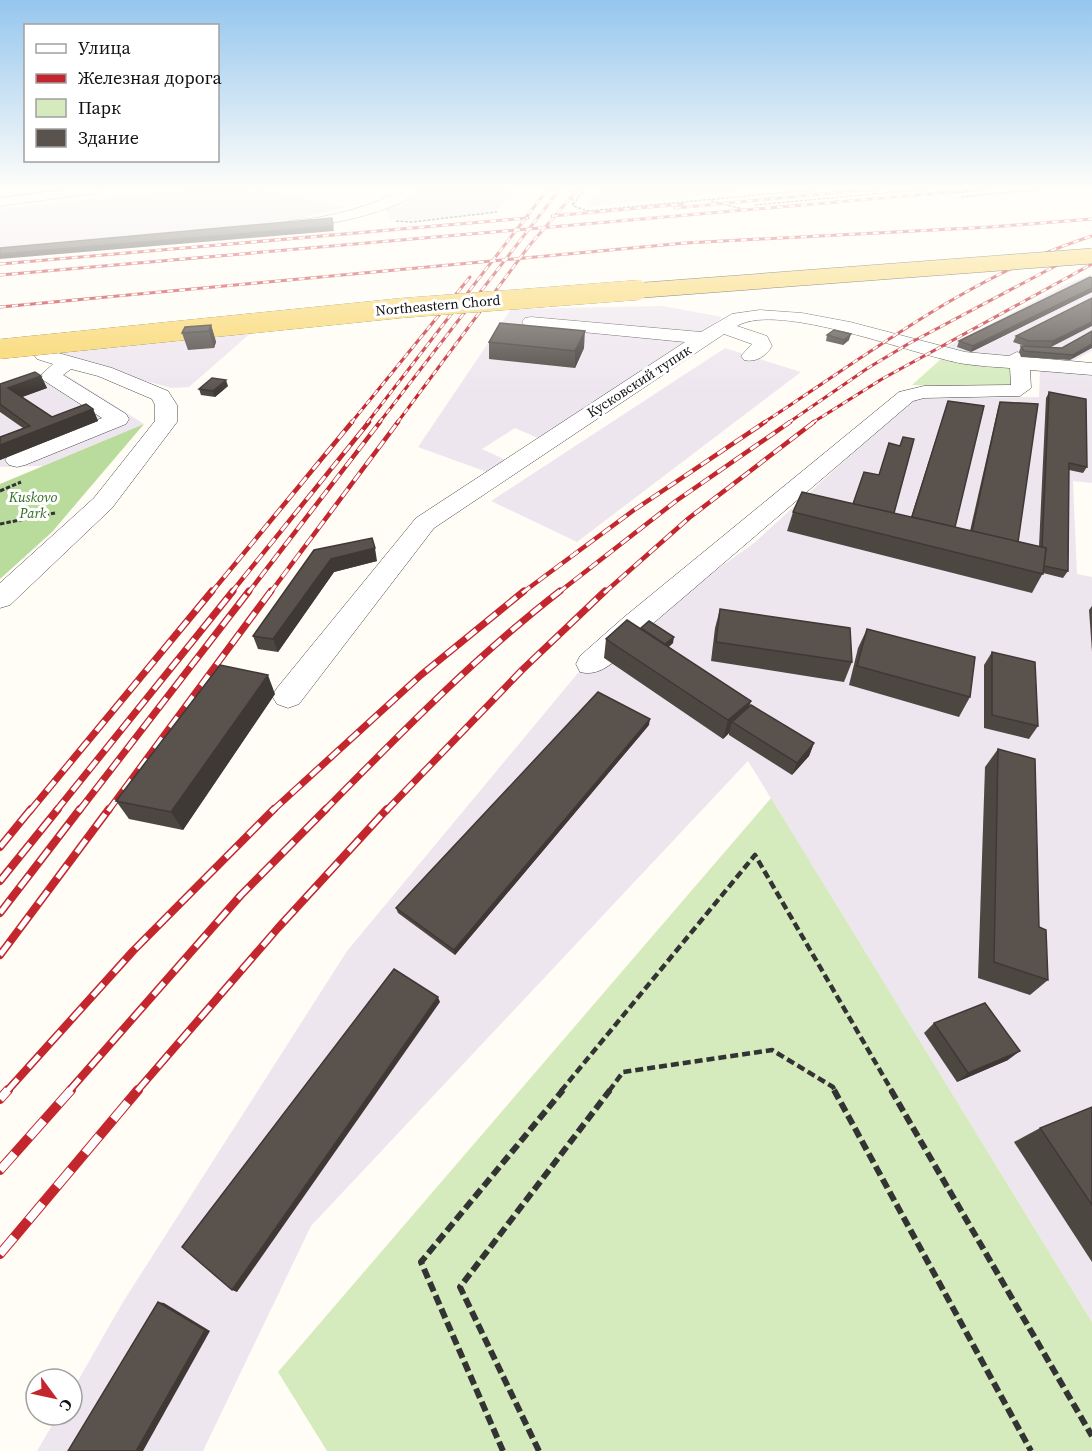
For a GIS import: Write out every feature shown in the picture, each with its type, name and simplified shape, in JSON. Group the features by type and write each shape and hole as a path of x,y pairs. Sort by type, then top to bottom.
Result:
{"main road":[{"name":"Northeastern Chord","path":"0,334 417,294 931,257"},
{"name":"Northeastern Chord","path":"0,349 413,307 1083,257"}],"street":[{"name":"Кусковский тупик","path":"288,696 425,523 738,318 760,315 802,318 850,327 964,358 1019,360 1092,369"},
{"path":"531,322 714,332 760,340 763,346 751,356"},
{"path":"0,599 103,503 166,422 166,405 161,395 105,372 44,355"},
{"path":"591,664 906,396 924,392 1013,392 1021,388 1019,360"},
{"path":"17,460 118,419 40,380 68,361"}],"path":[{"path":"503,1451 421,1262 755,855 1092,1436"},
{"path":"539,1451 460,1287 623,1072 772,1050 833,1087 1031,1451"}],"shaded area":[{"path":"1092,274 1092,351 1073,361 970,355 946,347 1071,282"},
{"path":"663,306 722,317 699,337 540,439 515,428 482,449 506,460 487,472 418,447 511,309"},
{"path":"259,326 189,387 171,388 35,350"},
{"path":"725,348 801,372 577,542 491,501"},
{"path":"1040,371 1092,376 1092,483 1073,481 1077,574 1092,577 1092,1322 748,761 311,1226 203,1451 37,1451 51,1427 84,1427 84,1370 123,1302 347,951 587,662 754,543 912,399 1039,397"},
{"path":"45,372 63,373 144,424 43,466 0,467 0,388"}],"green space":[{"path":"941,359 1014,369 1010,388 912,385"},
{"name":"Kuskovo Park","path":"144,424 52,532 0,579 0,484"},
{"path":"771,798 1092,1322 1092,1451 327,1451 278,1372"}],"building":[{"path":"1090,277 1092,288 973,346 959,341"},
{"path":"1092,298 1092,322 1053,341 1029,341 1016,336"},
{"path":"500,323 585,331 575,351 489,342"},
{"path":"211,325 209,331 182,333 185,327"},
{"path":"834,330 851,334 844,340 827,335"},
{"path":"1092,331 1092,344 1073,355 1024,351 1021,346 1062,348"},
{"path":"35,372 41,376 8,388 52,417 86,404 93,409 0,445 0,437 30,426 0,404 0,384"},
{"path":"212,378 226,380 213,391 199,389"},
{"path":"1049,392 1086,399 1087,467 1069,463 1068,571 1044,566 1046,548 1042,547"},
{"path":"948,401 984,406 955,527 912,517"},
{"path":"1000,402 1038,404 1018,542 972,531"},
{"path":"903,437 914,439 894,513 853,504 864,472 879,475 889,443 900,446"},
{"path":"802,492 1046,548 1043,574 793,512"},
{"path":"372,538 375,548 331,559 273,639 253,636 314,550"},
{"path":"720,609 850,628 852,662 716,642"},
{"path":"627,620 751,701 728,720 606,639"},
{"path":"649,621 674,637 665,644 641,628"},
{"path":"867,629 975,657 970,697 857,666"},
{"path":"992,652 1035,662 1038,726 992,715"},
{"path":"220,665 268,675 171,812 116,801"},
{"path":"598,692 650,719 454,950 396,908"},
{"path":"751,705 814,743 797,763 732,722"},
{"path":"998,749 1035,759 1039,927 1046,930 1048,980 994,962"},
{"path":"394,969 438,997 232,1290 182,1247"},
{"path":"985,1003 1020,1051 968,1073 934,1023"},
{"path":"1092,1107 1092,1205 1040,1128"},
{"path":"158,1302 205,1330 136,1451 68,1451"}],"railway":[{"path":"0,264 84,257"},
{"path":"0,275 210,257"},
{"path":"492,261 496,257"},
{"path":"520,258 538,257"},
{"path":"763,423 921,318 962,294 1037,257"},
{"path":"788,423 868,368 908,344 1061,263 1079,257"},
{"path":"397,423 520,258"},
{"path":"505,260 520,258"},
{"path":"379,423 505,260"},
{"path":"492,261 505,260"},
{"path":"0,307 492,261"},
{"path":"367,423 492,261"},
{"path":"812,423 882,379 1092,264"},
{"path":"351,423 470,277"},
{"path":"211,593 352,422"},
{"path":"231,593 369,422"},
{"path":"248,593 380,422"},
{"path":"270,593 398,422"},
{"path":"522,593 634,510 765,422"},
{"path":"558,593 676,501 790,422"},
{"path":"604,593 689,518 814,422"},
{"path":"30,811 212,591"},
{"path":"56,811 233,591"},
{"path":"79,811 249,591"},
{"path":"108,811 271,591"},
{"path":"272,811 421,675 524,591"},
{"path":"326,809 468,669 560,591"},
{"path":"386,811 522,670 605,591"},
{"path":"0,847 31,809"},
{"path":"0,881 58,809"},
{"path":"0,913 80,809"},
{"path":"0,955 109,809"},
{"path":"69,1091 241,895 326,809"},
{"path":"137,1091 278,928 387,809"},
{"path":"7,1091 133,951 272,811"},
{"path":"0,1099 8,1090"},
{"path":"0,1170 71,1090"},
{"path":"0,1254 138,1090"}]}
